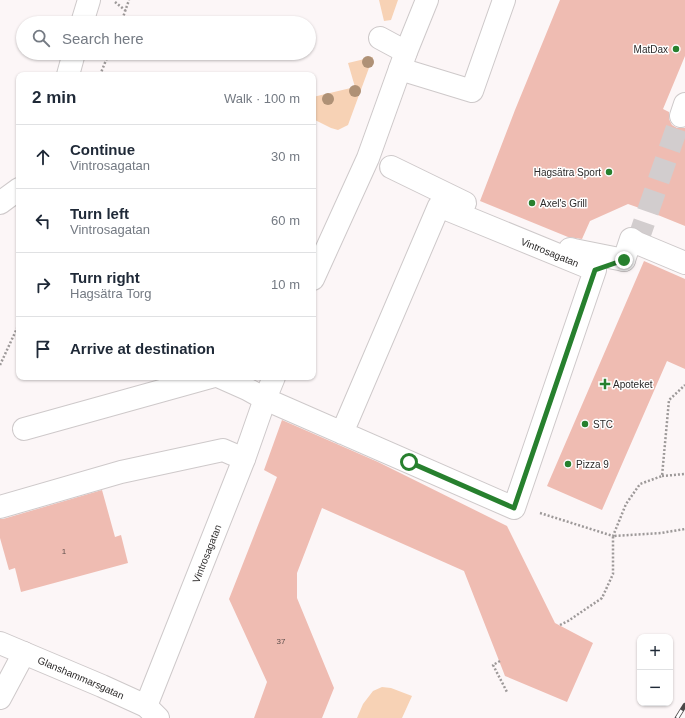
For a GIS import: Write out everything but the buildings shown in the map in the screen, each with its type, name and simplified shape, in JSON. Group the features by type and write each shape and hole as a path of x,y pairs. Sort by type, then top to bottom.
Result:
{"street":[{"path":"84,16 89,0"},
{"path":"316,272 368,158 427,0"},
{"path":"380,38 403,61 472,91 504,0"},
{"path":"69,72 72,60"},
{"path":"391,167 473,207 574,250 624,260"},
{"path":"0,203 16,191"},
{"name":"Vintrosagatan","path":"342,433 439,206 595,270"},
{"path":"624,260 632,239 637,243 685,263"},
{"path":"227,380 265,399 514,508 595,270 624,260"},
{"path":"24,429 200,380"},
{"name":"Vintrosagatan","path":"152,712 273,380"},
{"path":"0,507 120,472 223,450 244,459"},
{"name":"Glanshammarsgatan","path":"0,643 102,686 152,712"},
{"path":"0,698 24,653"}],"path":[{"path":"113,0 126,11"},
{"path":"124,16 129,0"},
{"path":"101,72 106,60"},
{"path":"0,365 16,330"},
{"path":"662,476 669,400 685,385"},
{"path":"560,626 602,598 613,574 613,536 626,504 640,484 662,476 685,474"},
{"path":"534,511 613,536 661,533 685,528"},
{"path":"500,661 493,665 508,692"}],"shaded area":[{"path":"379,0 398,0 391,20 384,21"},
{"path":"373,57 348,125 338,130 316,120 316,96 355,87 348,63"},
{"path":"382,687 391,688 412,696 402,718 357,718 363,704 373,691"}],"tunnel":[{"path":"637,243 681,116"}],"railway":[{"path":"677,718 685,705"}],"place":[{"name":"MatDax","path":"676,49"},
{"name":"Hagsätra Sport","path":"609,172"},
{"name":"Axel's Grill","path":"532,203"},
{"name":"Apoteket","path":"605,384"},
{"name":"STC","path":"585,424"},
{"name":"Pizza 9","path":"568,464"}],"route":[{"path":"409,462 514,508 595,270 624,260"}]}
